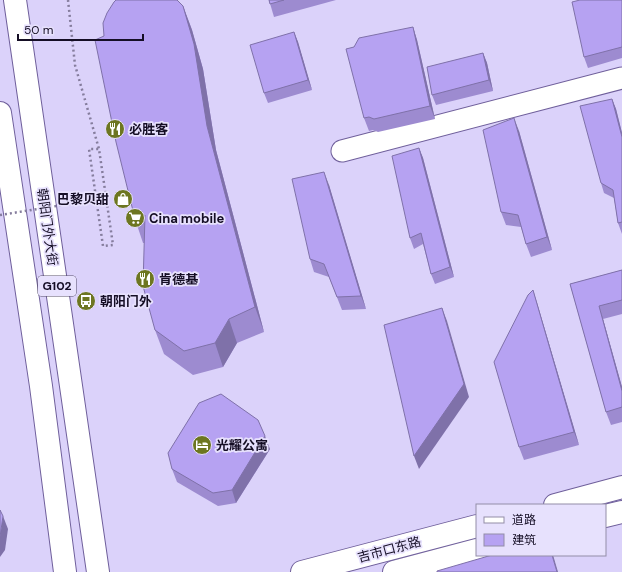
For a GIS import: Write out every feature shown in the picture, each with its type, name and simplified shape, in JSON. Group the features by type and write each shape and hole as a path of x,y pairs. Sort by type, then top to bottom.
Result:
{"main road":[{"name":"朝阳门外大街","path":"16,0 98,572"},
{"name":"G102","path":"0,113 47,426 65,572"},
{"path":"559,504 622,487"},
{"path":"606,516 622,512"},
{"name":"吉市口东路","path":"302,572 476,526"},
{"name":"吉市口东路","path":"405,571 476,550"}],"street":[{"path":"342,151 622,78"}],"path":[{"path":"68,0 75,64 99,148 107,198 113,245 103,246 89,149 99,148"},
{"path":"0,214 107,198"}],"building":[{"path":"116,0 177,0 183,6 194,44 207,126 255,307 229,319 215,343 184,351 155,330 143,286 145,215 135,219 116,142 95,40 104,36 103,23 107,13"},
{"path":"269,0 284,0 270,4"},
{"path":"580,0 622,0 622,47 584,57 572,2"},
{"path":"413,27 430,106 374,119 369,117 364,118 346,49 354,47 359,38"},
{"path":"294,32 308,80 264,93 250,45"},
{"path":"483,53 489,80 432,95 427,67"},
{"path":"612,99 622,137 622,222 618,223 613,190 601,183 580,106"},
{"path":"514,118 547,237 526,244 518,215 501,212 483,130"},
{"path":"419,148 450,267 431,274 421,233 410,238 392,156"},
{"path":"324,172 361,296 337,297 324,264 310,259 292,179"},
{"path":"622,270 622,300 599,306 622,391 622,407 606,412 570,284"},
{"path":"533,290 574,432 519,447 494,362 528,295"},
{"path":"442,308 464,384 414,456 384,325"},
{"path":"221,394 258,420 265,436 232,490 213,493 172,469 168,453 199,403"},
{"path":"0,510 3,516 0,537"},
{"path":"489,556 552,556 557,572 437,572"}],"place":[{"name":"必胜客","path":"115,129"},
{"name":"巴黎贝甜","path":"123,199"},
{"name":"Cina mobile","path":"135,218"},
{"name":"肯德基","path":"145,279"},
{"name":"朝阳门外","path":"86,301"},
{"name":"光耀公寓","path":"202,445"}]}
